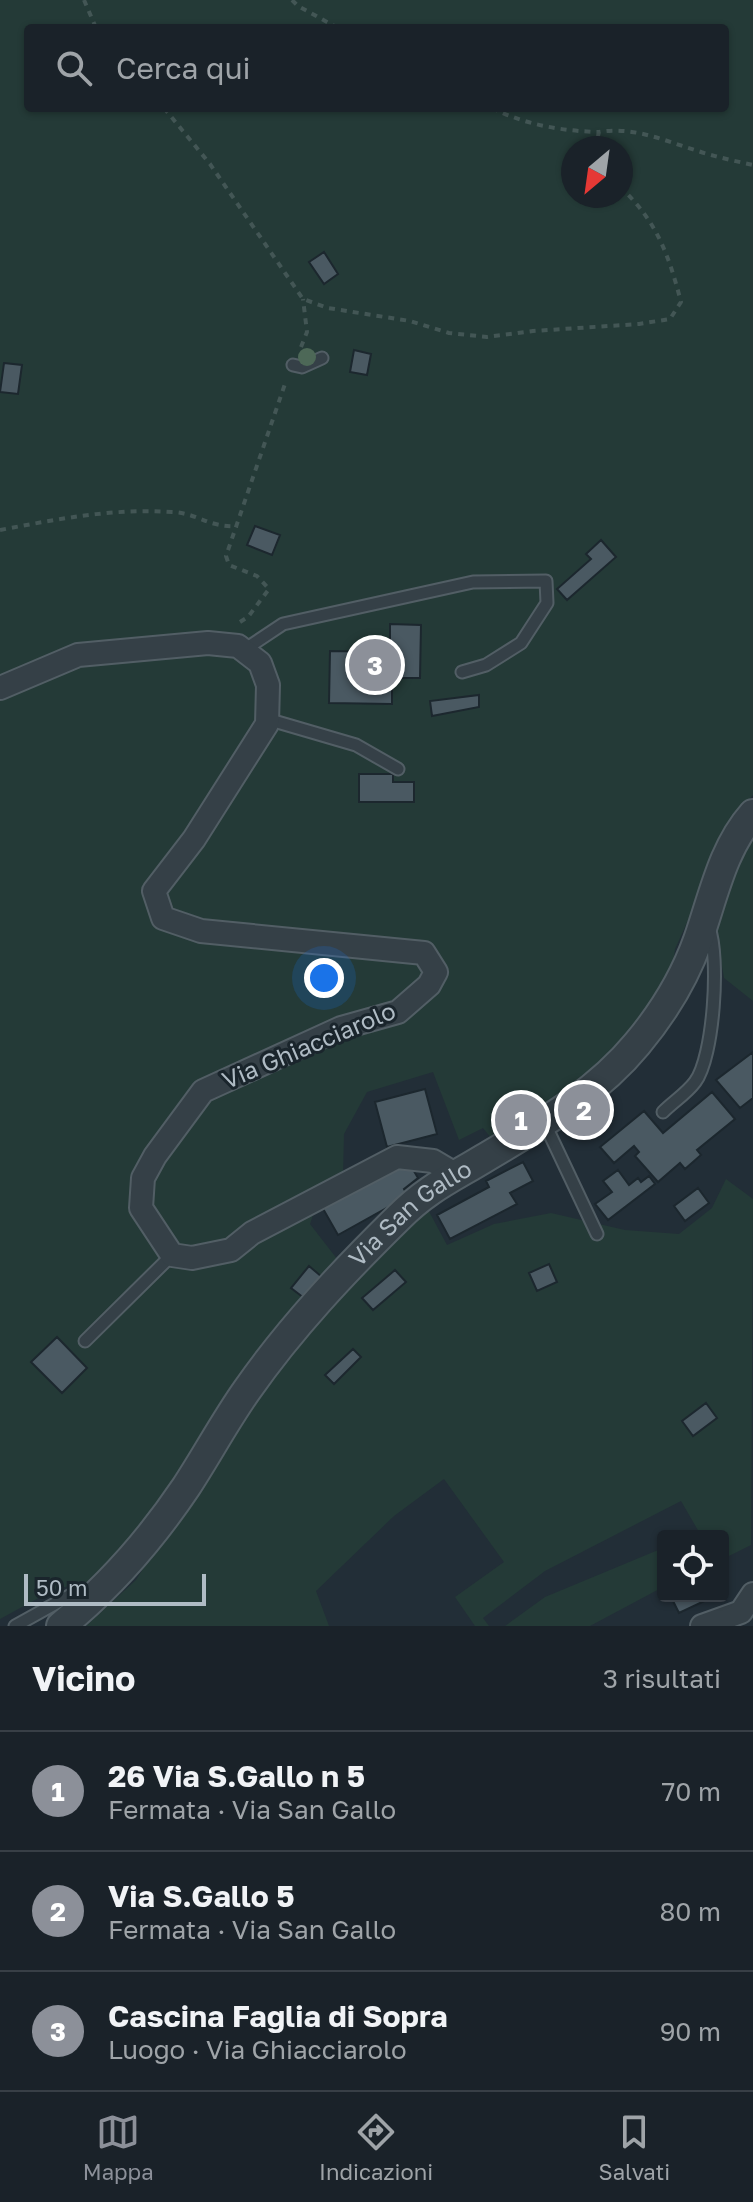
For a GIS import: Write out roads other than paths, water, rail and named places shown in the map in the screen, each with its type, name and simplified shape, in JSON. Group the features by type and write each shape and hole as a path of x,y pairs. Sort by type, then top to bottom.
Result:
{"street":[{"path":"0,688 78,655 208,643 238,646 260,663 268,685 267,719"},
{"name":"Via Ghiacciarolo","path":"172,1255 141,1208 143,1178 155,1156 203,1091 341,1028 398,1012 429,985 436,972 424,953 201,931 163,918 154,891 194,839 267,724 267,719"},
{"name":"Via San Gallo","path":"61,1626 88,1608 122,1570 184,1490 246,1391 287,1336 402,1214 443,1181 590,1092 637,1045 678,987 715,884 753,814"},
{"path":"172,1255 192,1258 231,1250 252,1233 397,1157 433,1161 443,1181"},
{"path":"702,1626 741,1612 753,1594"}],"lane":[{"path":"293,365 302,367 322,358"},
{"path":"244,650 283,624 473,582 546,581 547,603 521,643 486,665 462,672"},
{"path":"267,719 356,745 398,769"},
{"path":"663,1112 697,1080 711,1035 714,982 711,934 705,916"},
{"path":"544,1122 597,1234"},
{"path":"443,1181 449,1186 476,1176 515,1155"},
{"path":"85,1341 172,1255"},
{"path":"15,1626 69,1596 88,1608"}],"place":[{"name":"Cascina Faglia di Sopra","path":"375,665"},
{"name":"Via S.Gallo 5","path":"584,1110"},
{"name":"26 Via S.Gallo n 5","path":"521,1120"}]}
